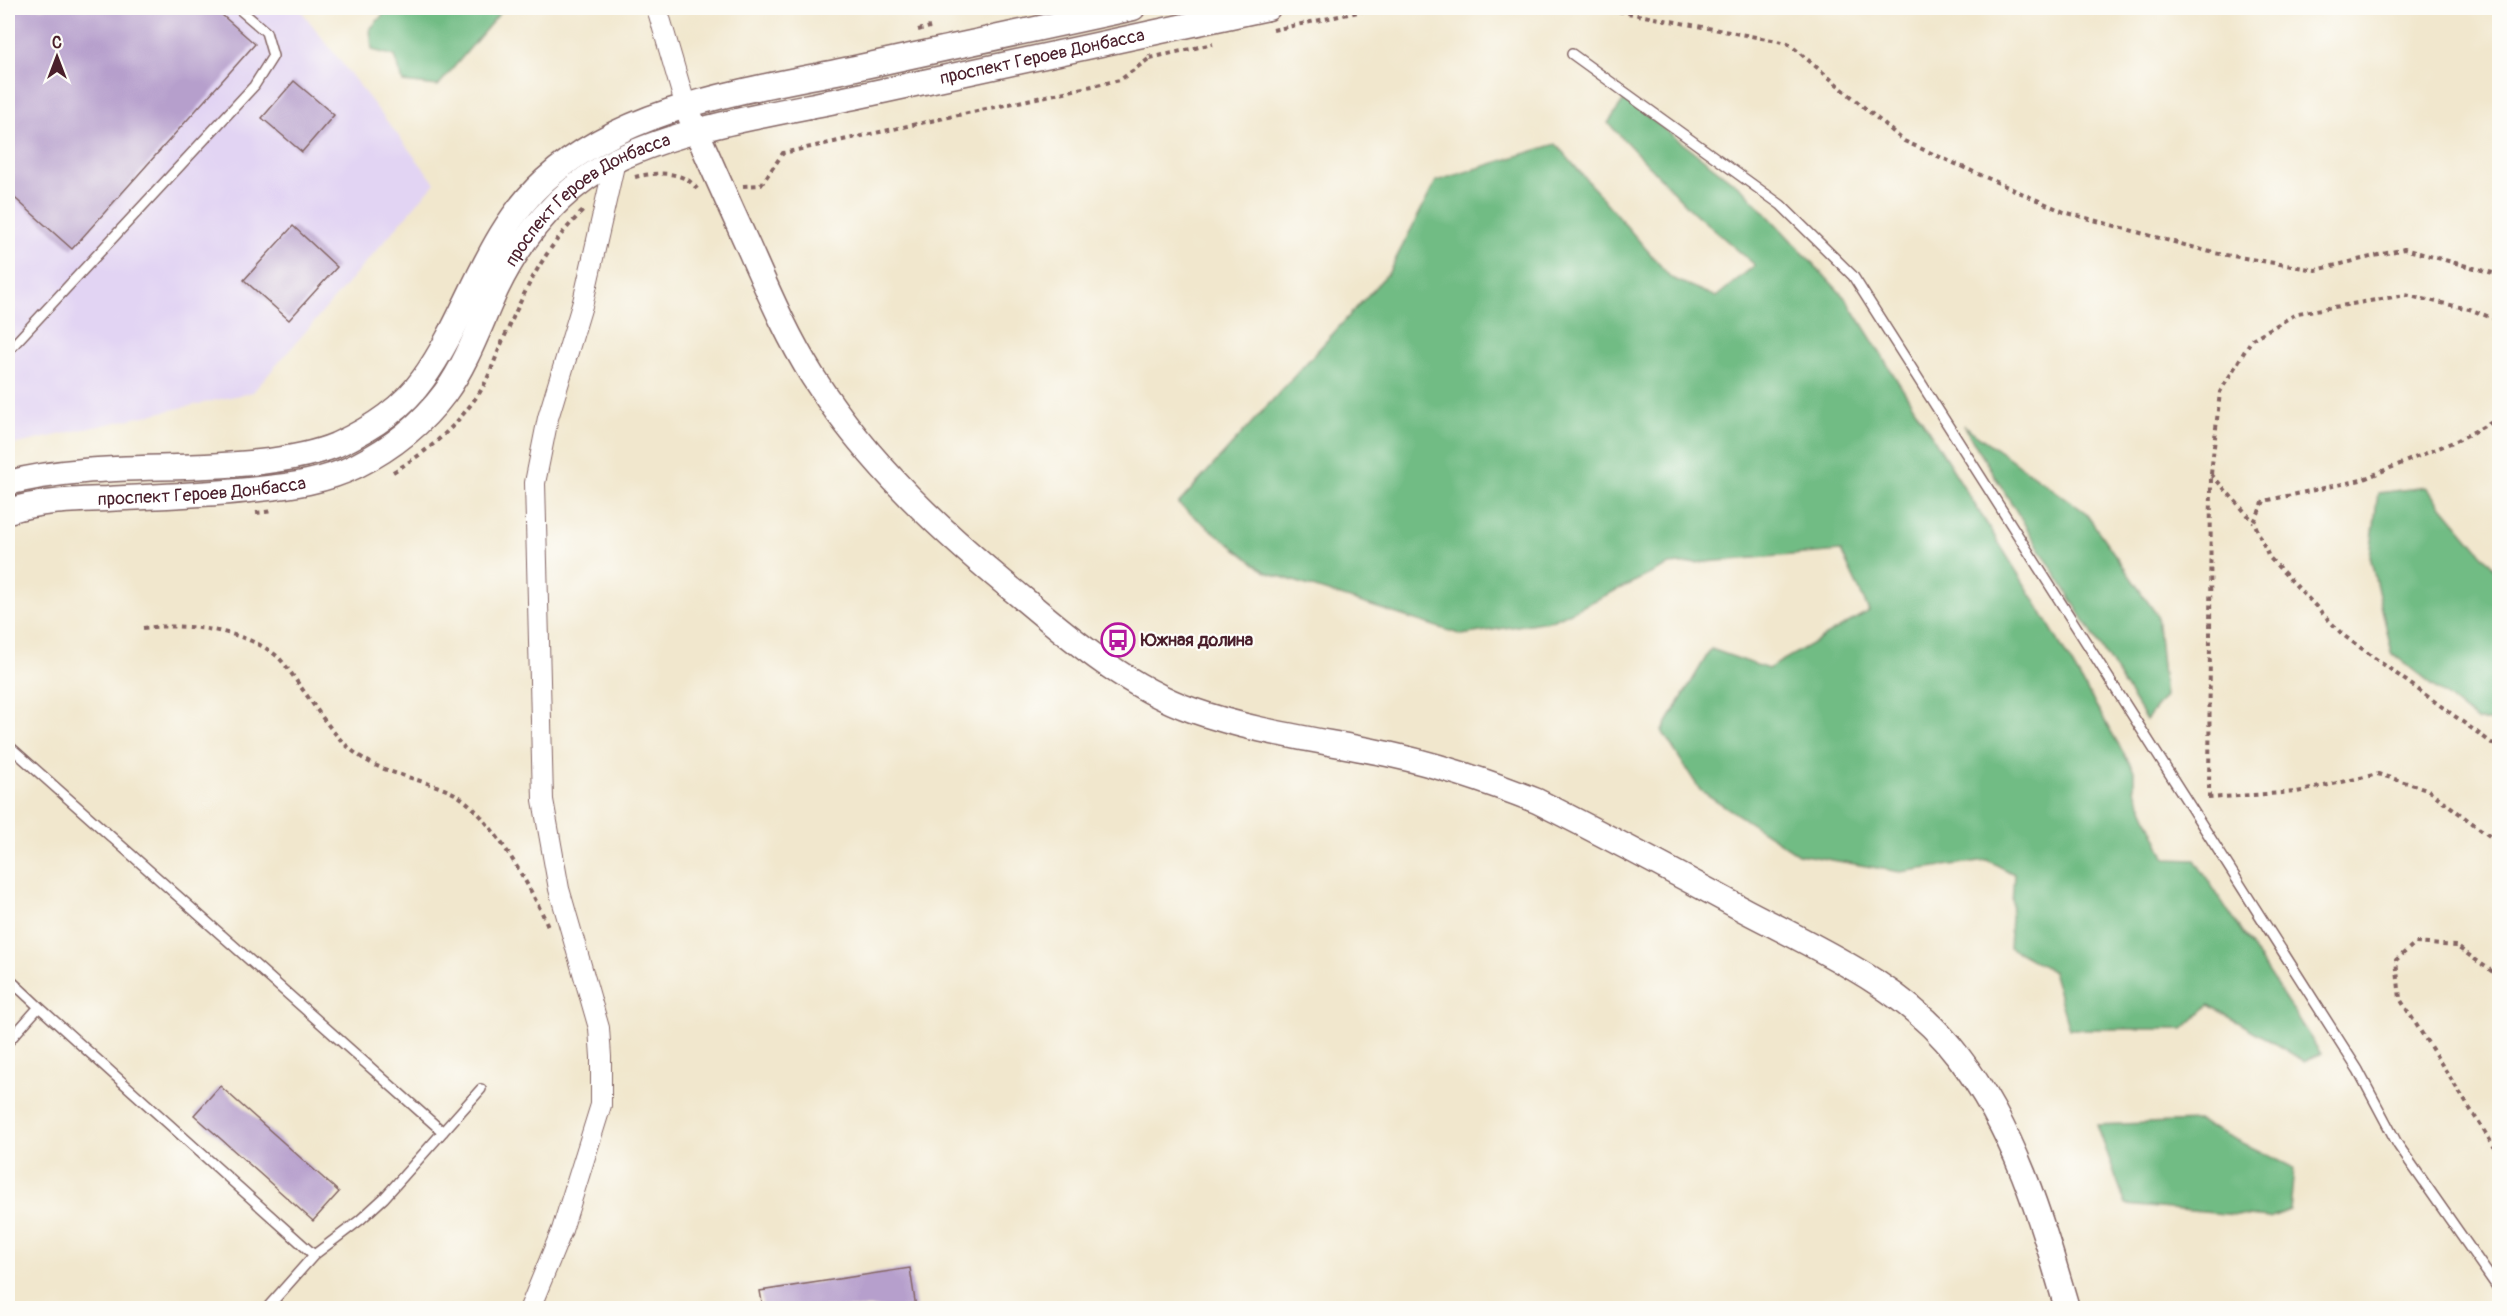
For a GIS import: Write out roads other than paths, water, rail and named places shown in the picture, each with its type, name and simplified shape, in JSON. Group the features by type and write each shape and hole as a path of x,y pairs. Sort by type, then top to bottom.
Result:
{"street":[{"path":"657,8 686,107 781,320 812,375 864,448 907,497 975,559 1054,624 1104,661 1148,689 1188,708 1244,727 1433,765 1485,781 1537,801 1839,960 1895,996 1932,1026 1957,1054 2000,1120 2022,1166 2038,1210 2067,1308"},
{"name":"проспект Героев Донбасса","path":"8,483 63,473 235,465 293,458 333,446 369,429 399,406 422,381 443,347 487,257 513,216 544,181 579,152 611,135 686,107 1133,8"},
{"name":"проспект Героев Донбасса","path":"8,510 57,501 234,492 284,486 319,479 355,467 390,446 419,423 445,393 462,365 498,286 523,243 557,203 579,184 615,161 697,132 1268,8"},
{"path":"530,1308 562,1230 601,1105 602,1057 599,1028 559,889 543,800 535,483 548,418 583,302 615,161"}],"lane":[{"path":"8,351 254,86 273,56 266,32 238,8"},
{"path":"1572,54 1781,205 1853,276 2358,1070 2398,1144 2499,1291"},
{"path":"8,745 443,1132"},
{"path":"8,978 314,1255"},
{"path":"8,1042 39,1007"},
{"path":"267,1308 314,1255 360,1221 481,1089"}],"place":[{"name":"Южная долина","path":"1118,640"}]}
